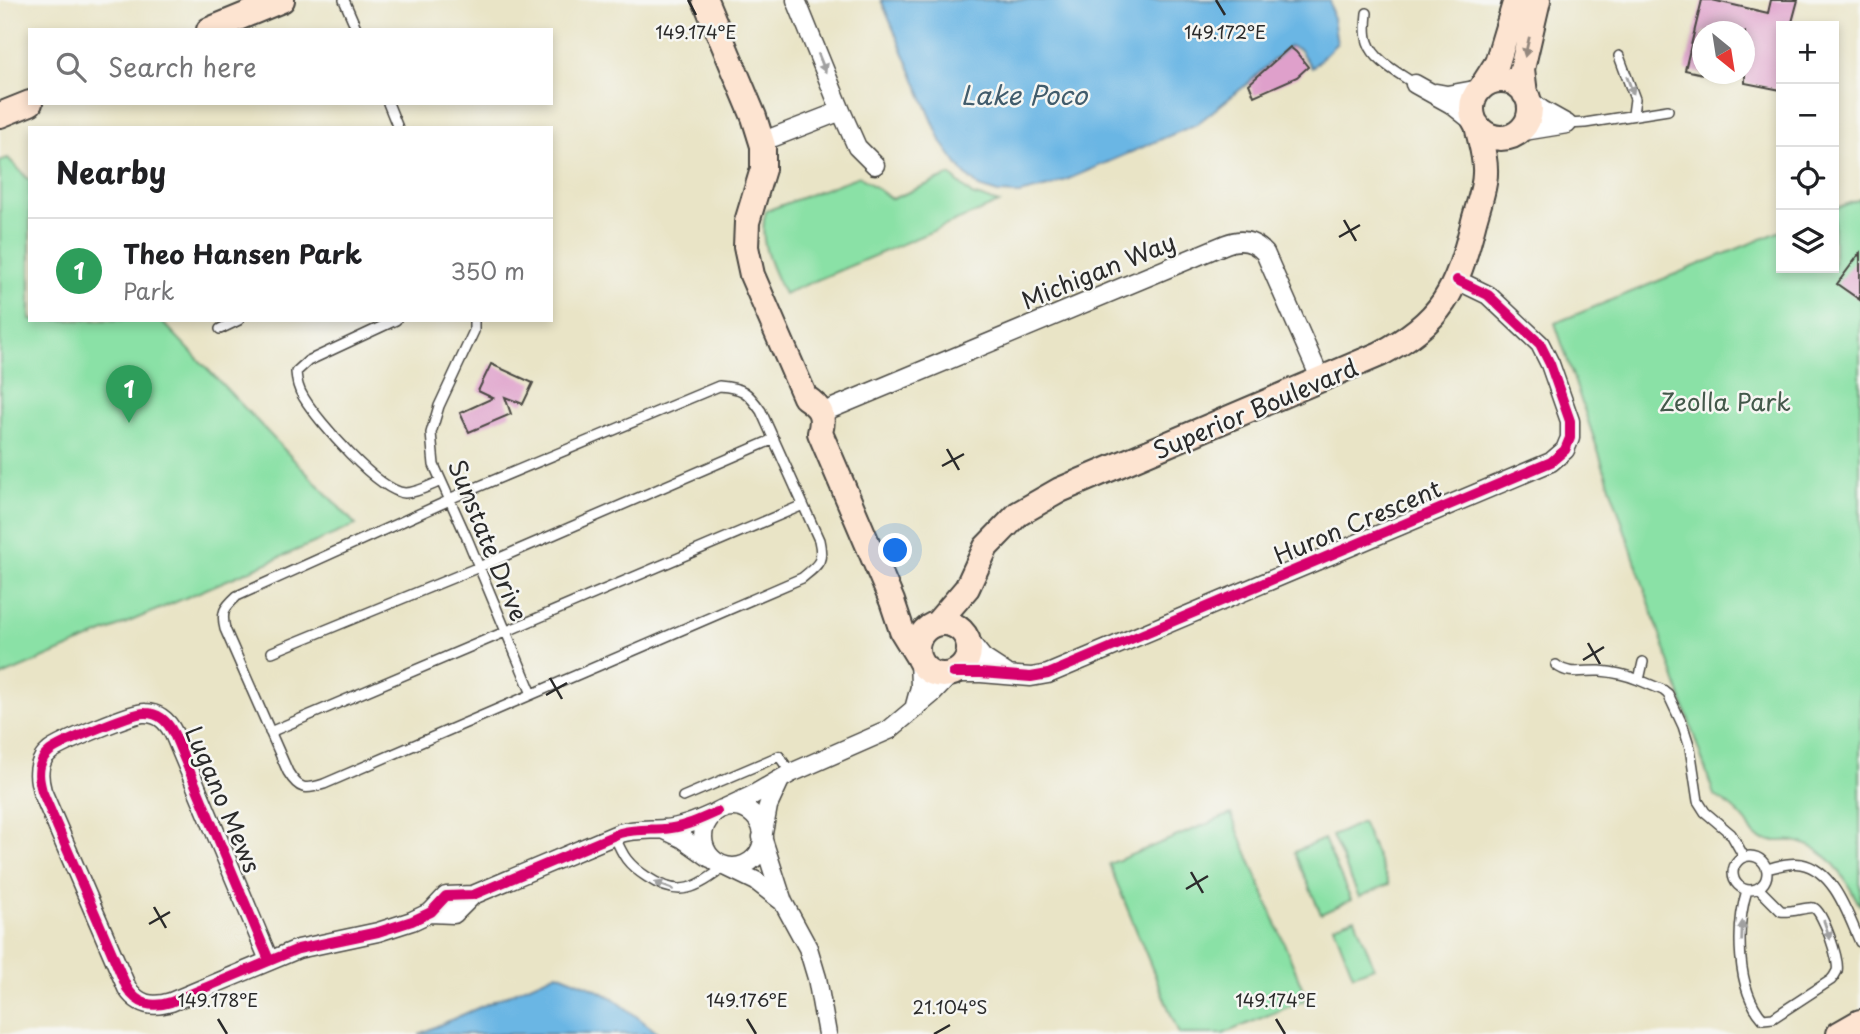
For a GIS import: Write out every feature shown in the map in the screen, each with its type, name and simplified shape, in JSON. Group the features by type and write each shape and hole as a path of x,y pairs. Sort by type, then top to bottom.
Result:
{"street":[{"path":"214,28 282,0"},
{"path":"705,0 754,117 763,146 763,169 747,222 746,247 752,275 805,397 816,404 821,412 823,421 820,433 892,601 902,631 930,671 940,675 952,673"},
{"path":"796,0 857,148 875,165"},
{"path":"1476,124 1472,104 1497,63 1516,0"},
{"path":"1516,134 1526,122 1530,108 1522,69 1538,0"},
{"path":"1420,87 1447,94 1481,89 1491,82 1503,80 1514,83 1526,96 1567,124"},
{"path":"1420,87 1456,107 1491,136 1504,138 1567,124"},
{"path":"0,115 28,104"},
{"path":"761,140 841,111"},
{"name":"Superior Boulevard","path":"1476,124 1484,158 1485,179"},
{"name":"Superior Boulevard","path":"936,624 967,588 986,547 1018,514 1060,490 1321,380 1380,354 1412,336 1436,313 1457,280 1485,179 1496,157 1516,134"},
{"name":"Michigan Way","path":"821,412 1037,321 1240,240 1255,244 1268,256 1321,380"},
{"name":"Huron Crescent","path":"952,673 1037,677 1055,671 1551,462 1566,450 1570,438 1570,421 1540,344 1488,295 1457,280"},
{"name":"Superior Boulevard","path":"967,588 965,615 968,639"},
{"path":"892,601 913,620 948,623 958,627 983,658 1010,675"},
{"path":"914,709 920,687 917,648 920,637 927,628 936,624"},
{"path":"269,960 310,946 392,928 429,913 456,913 472,895 614,835 690,823 746,799 785,777 880,735 897,724 933,694 952,673 961,668 970,650 968,639"},
{"name":"Lugano Mews","path":"144,712 165,720 172,730 269,960 159,1006 143,1003 133,997 125,985 42,791 39,778 41,762 51,750 131,715 144,712"},
{"path":"785,777 768,806 762,836 758,852 750,861 739,866 721,864 705,848 702,836 705,825 712,815 720,810 735,807 756,818 762,836 783,902 808,948 817,978 827,1034"},
{"path":"663,829 682,838 721,864 756,881 783,902"},
{"path":"1839,1034 1860,1022"}],"lane":[{"path":"344,0 356,28"},
{"path":"1367,13 1367,38 1372,51 1420,87"},
{"path":"1619,56 1635,99 1633,114"},
{"path":"389,105 397,126"},
{"path":"1567,124 1668,110"},
{"path":"220,329 235,322"},
{"path":"392,322 308,361 296,372 297,385 304,399 352,458 383,484 404,493 441,481"},
{"name":"Sunstate Drive","path":"474,322 474,331 439,405 431,433 434,465 532,694"},
{"path":"719,386 738,388 749,394 761,411 819,540 822,555 816,566 802,578 324,784 308,789 296,784 225,629 222,617 226,607 237,596 450,500 719,386"},
{"path":"272,652 479,567 774,439"},
{"path":"270,732 803,505"},
{"path":"1639,680 1643,662"},
{"path":"1556,665 1575,673 1597,671 1639,680 1668,695 1690,748 1698,801 1705,812 1731,834 1744,857"},
{"path":"683,797 779,756 785,777"},
{"path":"614,835 630,865 668,889 681,890 703,882 721,864"},
{"path":"1756,856 1767,869 1766,880 1758,888 1747,890 1737,884 1733,873 1737,861 1744,857 1756,856"},
{"path":"1767,869 1788,863 1812,867 1834,890 1860,942"},
{"path":"1747,890 1743,904 1742,972 1757,1012 1763,1019 1773,1018 1831,980 1837,972 1838,962 1821,915 1816,909 1810,907 1796,912 1781,911 1758,888"}],"green space":[{"path":"8,158 28,179 28,322 163,322 356,525 0,677 0,161"},
{"path":"950,175 972,195 999,203 784,294 765,244 763,233 766,211 859,176 892,199"},
{"name":"Zeolla Park","path":"1860,199 1860,906 1848,884 1826,856 1806,844 1758,838 1740,815 1714,795 1555,323 1776,233 1776,273 1839,273 1839,207"},
{"path":"1231,814 1307,999 1223,1034 1179,1034 1109,864"},
{"path":"1362,822 1389,884 1359,897 1332,836"},
{"path":"1324,839 1351,900 1321,914 1294,852"},
{"path":"1355,918 1374,967 1353,975 1334,926"}],"water":[{"name":"Lake Poco","path":"881,0 1330,0 1337,43 1312,68 1299,49 1289,46 1197,124 1052,186 1019,194 998,193 979,187 963,172 942,143"},
{"path":"557,973 613,998 659,1034 419,1034"}],"building":[{"path":"1702,0 1768,13 1771,0 1798,0 1792,21 1776,21 1776,89 1750,84 1755,84 1755,21 1697,21"},
{"path":"1692,41 1692,72 1685,70"},
{"path":"1290,47 1308,67 1297,77 1254,96 1249,84"},
{"path":"1860,253 1860,300 1837,284"},
{"path":"491,364 533,383 523,404 505,397 511,414 469,432 460,413 493,398 478,391"}],"cycle path":[{"path":"953,673 1031,677 1048,674 1551,462 1565,450 1570,438 1570,421 1540,344 1488,295 1457,280"},
{"path":"269,960 174,734 163,719 145,713 127,717 68,742 45,756 39,771 42,791 127,988 136,998 152,1005 171,1002 298,949 378,932 412,921 431,912 446,896 473,895 620,833 678,827 717,812"}],"place":[{"name":"Theo Hansen Park","path":"129,423"}]}
